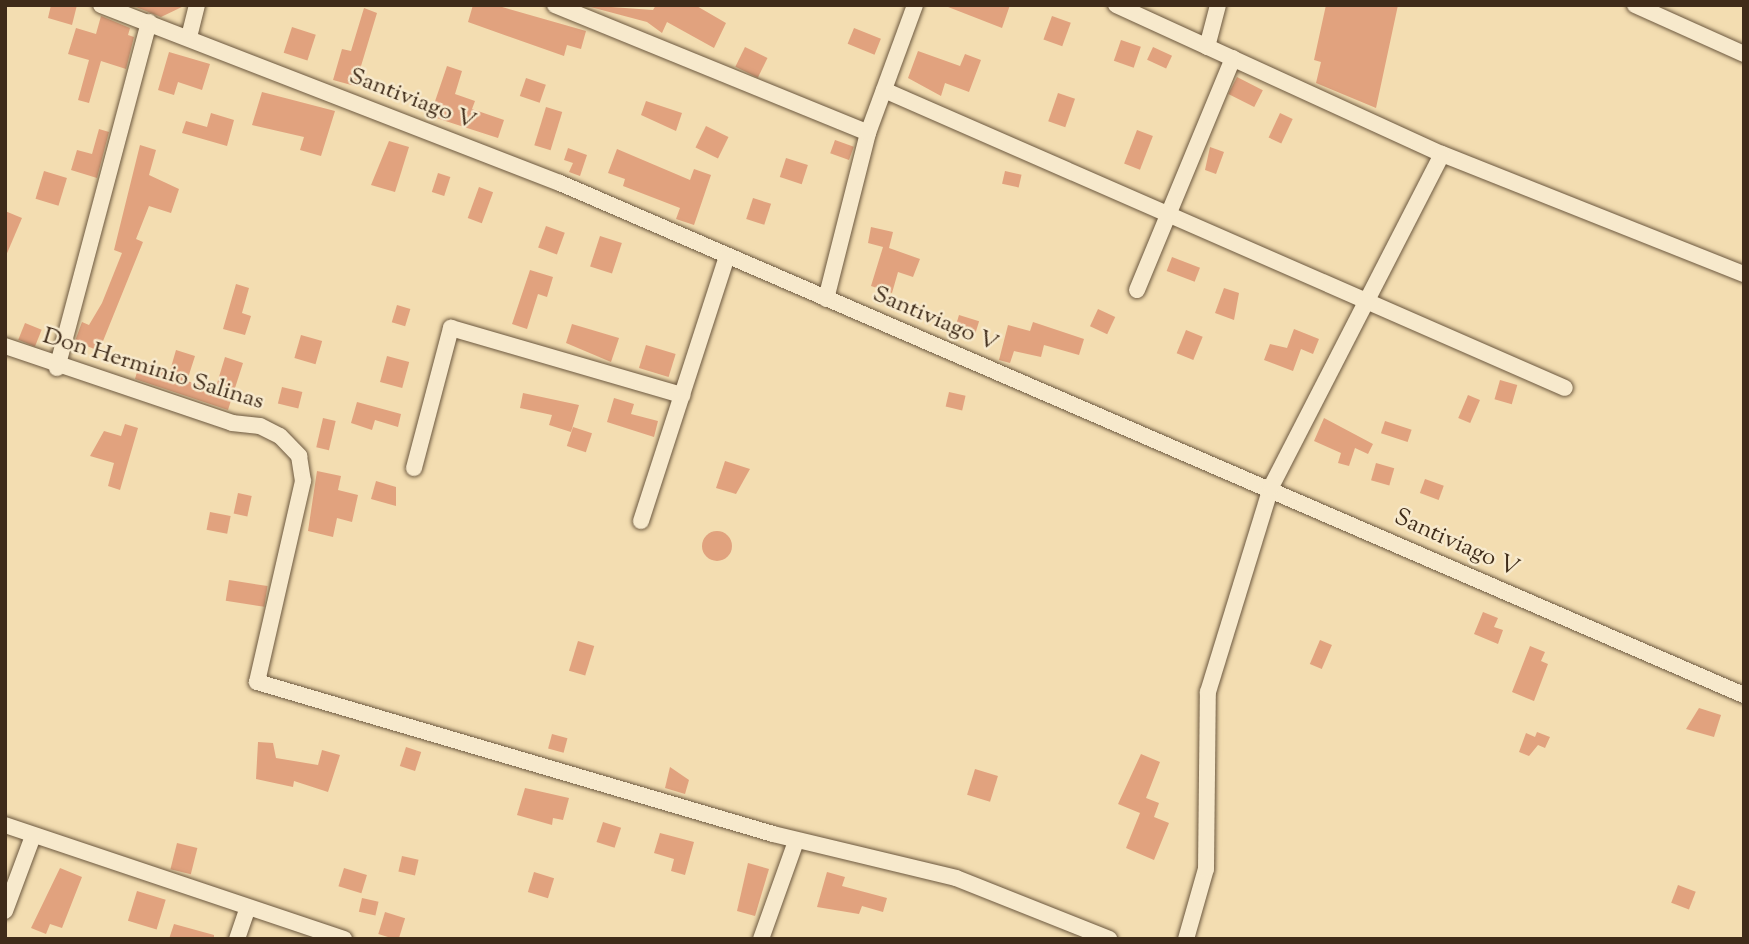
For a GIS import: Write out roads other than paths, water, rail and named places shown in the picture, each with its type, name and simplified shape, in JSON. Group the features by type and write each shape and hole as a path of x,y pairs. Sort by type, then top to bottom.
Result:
{"street":[{"path":"189,37 197,5"},
{"path":"555,5 868,133"},
{"path":"826,299 868,133 915,5"},
{"path":"1116,5 1442,154 1744,274"},
{"path":"1207,47 1218,5"},
{"path":"1635,5 1744,54"},
{"name":"Santiviago V","path":"104,6 560,183 1271,488 1744,695"},
{"path":"57,368 149,22"},
{"path":"1137,290 1172,216 1233,58"},
{"path":"884,90 1365,298 1565,388"},
{"path":"1186,939 1206,869 1209,692 1271,488 1365,298 1442,154"},
{"path":"641,521 727,256"},
{"path":"414,468 451,328 682,395"},
{"name":"Don Herminio Salinas","path":"5,346 57,368 232,423 260,426 281,436 299,456 303,481 257,682 796,841"},
{"path":"5,825 247,910 344,939"},
{"path":"5,911 33,836"},
{"path":"761,939 796,841 956,878 1109,939"},
{"path":"237,939 247,910"}]}
